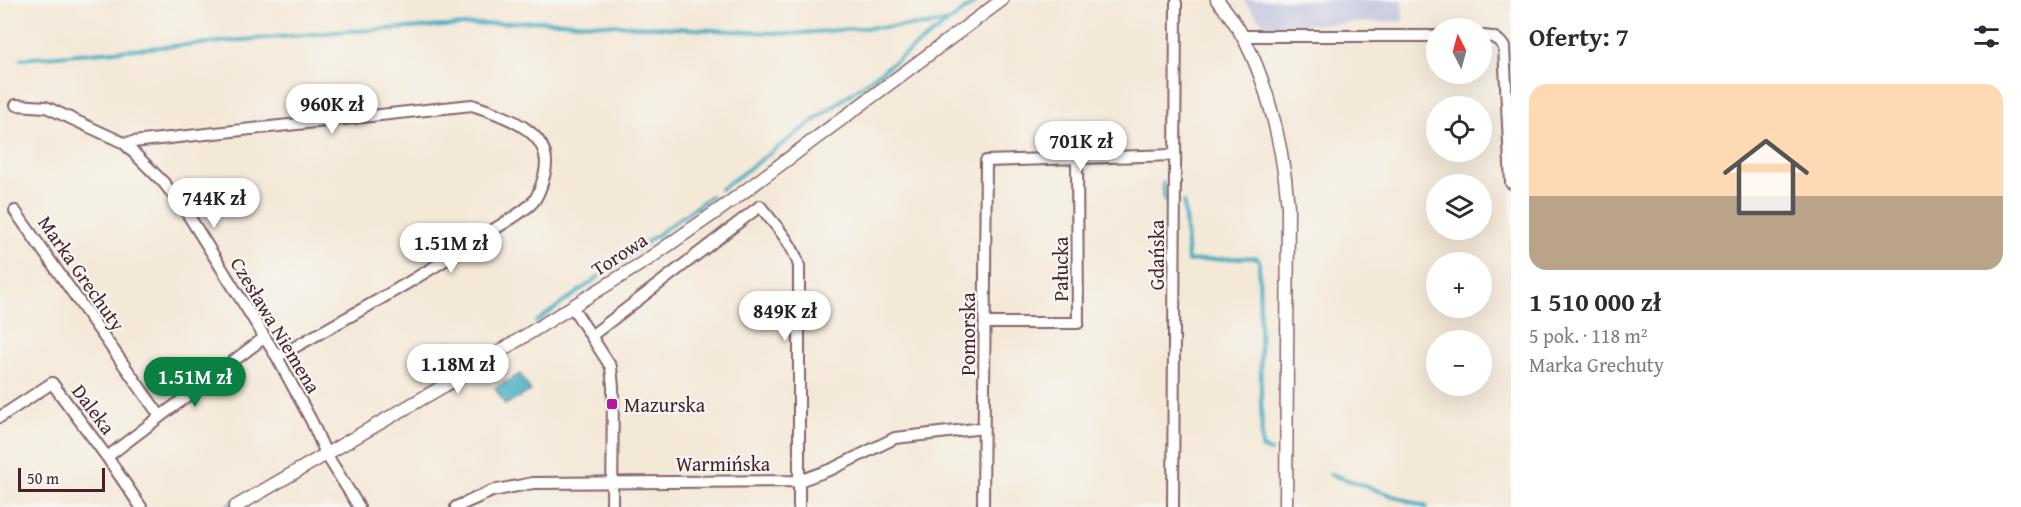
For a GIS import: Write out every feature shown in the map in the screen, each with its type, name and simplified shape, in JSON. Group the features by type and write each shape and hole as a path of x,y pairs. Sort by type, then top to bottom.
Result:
{"street":[{"name":"Torowa","path":"235,507 454,380 648,260 726,205 1002,0"},
{"path":"1217,0 1242,36 1268,99 1279,140 1286,181 1288,251 1286,507"},
{"name":"Gdańska","path":"1173,507 1176,3"},
{"path":"1242,36 1426,36"},
{"path":"1492,36 1500,40 1504,47 1511,183"},
{"name":"Czesława Niemena","path":"16,105 46,107 124,143 164,183 188,213 277,357 312,422 326,454 358,507"},
{"path":"124,143 472,105 521,125 540,139 547,166 543,183 532,204 426,273 277,357"},
{"path":"1077,158 1174,155"},
{"name":"Pomorska","path":"983,507 986,161 1077,158"},
{"name":"Pałucka","path":"985,323 1078,323 1077,158"},
{"path":"591,336 760,206 786,239 797,257 799,266 799,507"},
{"name":"Marka Grechuty","path":"15,211 159,416"},
{"path":"573,308 610,367 613,387 612,507"},
{"path":"107,457 265,337"},
{"name":"Daleka","path":"0,417 52,383 141,507"},
{"name":"Warmińska","path":"456,507 492,491 533,483 799,481 832,469 895,438 984,428"}],"shaded area":[{"path":"1243,0 1402,0 1403,21 1265,26"}],"water":[{"path":"520,374 531,391 505,405 495,388"}],"waterway":[{"path":"21,59 350,31 539,21 792,34 927,25 950,21 978,0"},
{"path":"721,189 947,23"},
{"path":"1163,183 1165,201"},
{"path":"536,322 711,196"},
{"path":"1184,202 1188,261 1256,257 1259,260 1262,448 1271,451"},
{"path":"437,383 456,372"},
{"path":"1330,474 1426,507"},
{"path":"225,507 233,503"}],"place":[{"name":"Mazurska","path":"612,404"}]}
